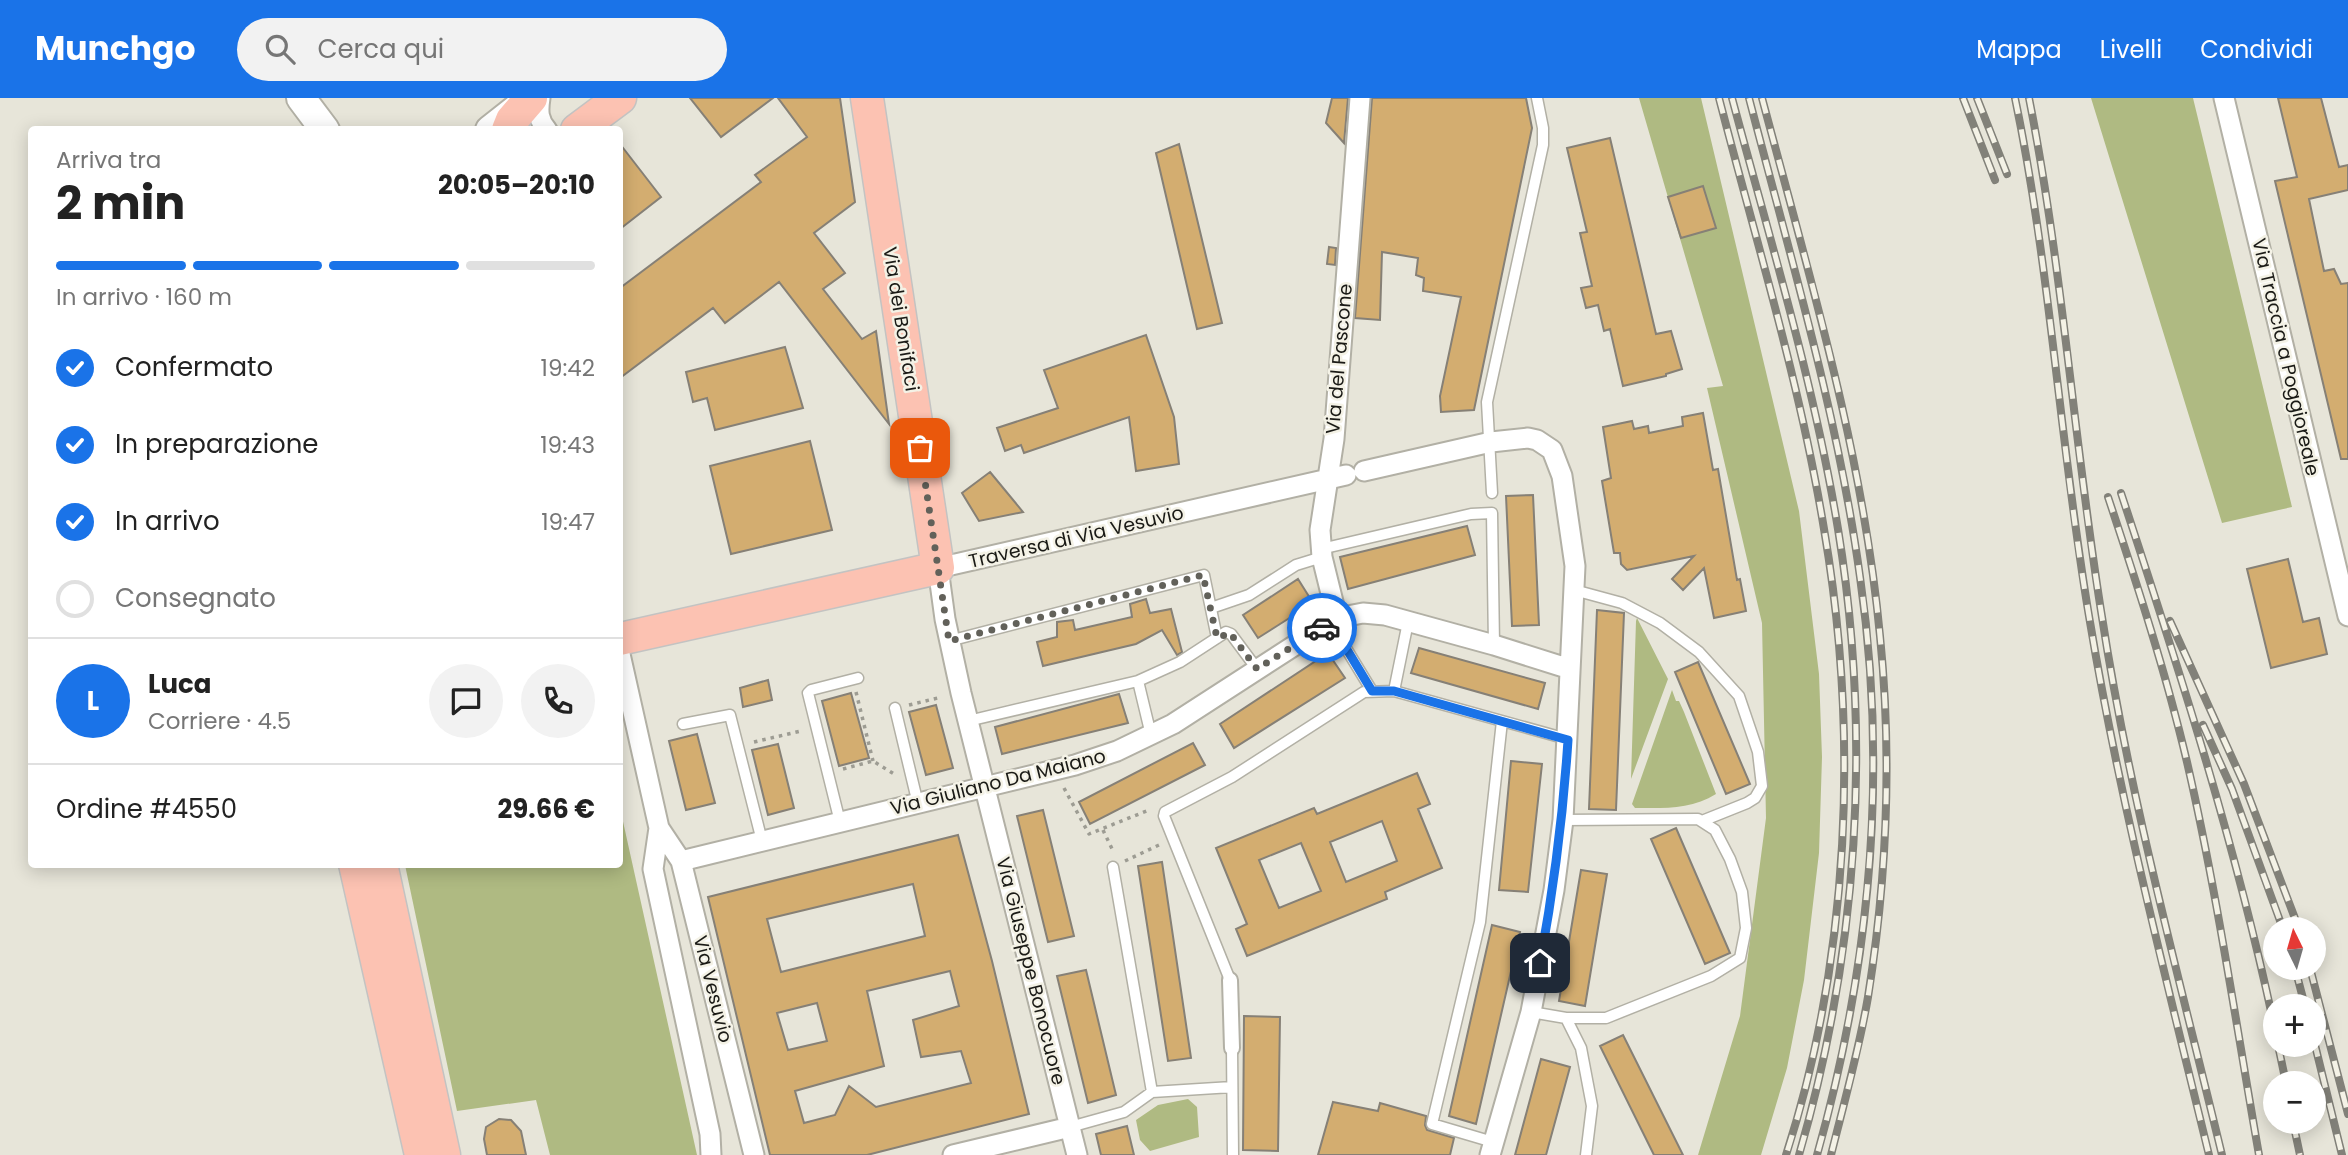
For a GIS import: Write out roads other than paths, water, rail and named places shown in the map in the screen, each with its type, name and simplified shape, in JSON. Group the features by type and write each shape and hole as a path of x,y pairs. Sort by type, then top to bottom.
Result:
{"main road":[{"path":"301,98 322,126"},
{"path":"582,126 620,98"},
{"name":"Via dei Bonifaci","path":"867,98 938,568"},
{"path":"496,126 525,107"},
{"name":"Traversa di Via Vesuvio","path":"623,638 938,568"},
{"path":"356,868 421,1155"},
{"path":"382,868 444,1155"}],"street":[{"name":"Via del Pascone","path":"1337,618 1321,553 1320,530 1346,475 1334,439 1360,98"},
{"name":"Via Traccia a Poggioreale","path":"2224,98 2348,616"},
{"path":"525,107 538,110 544,126"},
{"path":"1346,475 1491,442 1528,438 1537,440 1552,450 1562,476 1574,555 1563,820 1554,890 1531,1012 1492,1148"},
{"name":"Traversa di Via Vesuvio","path":"938,568 1346,475"},
{"name":"Via dei Bonifaci","path":"938,568 949,641 984,787"},
{"name":"Via Giuliano Da Maiano","path":"681,861 1058,769 1117,751 1151,736 1337,618 1371,613 1494,645 1570,669"},
{"name":"Via Vesuvio","path":"623,667 659,828 653,869 710,1134 711,1155"},
{"name":"Via Giuseppe Bonocuore","path":"984,787 1077,1155"},
{"name":"Via Vesuvio","path":"659,828 681,861 754,1155"},
{"path":"1230,980 1232,1048"},
{"path":"953,1155 988,1151 1070,1127"}],"lane":[{"path":"1492,493 1487,402 1544,138 1537,98"},
{"path":"1211,608 1249,595 1296,565 1321,553 1471,514 1492,513 1494,645"},
{"path":"949,641 1203,575 1217,638"},
{"path":"1574,590 1622,603 1660,623 1699,652 1739,696 1758,752 1762,786 1755,798 1747,803 1702,821"},
{"path":"1337,618 1346,648 1372,691"},
{"path":"1394,691 1408,622"},
{"path":"968,721 1138,681 1181,662 1217,638 1230,633 1257,669"},
{"path":"840,822 808,692 855,679"},
{"path":"1138,681 1151,736"},
{"path":"1230,980 1164,814 1232,777 1358,694 1372,691 1394,691 1568,740"},
{"path":"895,708 918,804"},
{"path":"683,724 730,715 762,841"},
{"path":"1492,1148 1432,1124 1480,922 1502,721"},
{"path":"1531,1012 1566,1018 1605,1018 1711,976 1740,958 1746,928 1742,892 1730,859 1715,830 1698,818 1563,820"},
{"path":"1112,867 1152,1091"},
{"path":"1566,1018 1581,1048 1592,1106 1586,1155"},
{"path":"1232,1048 1233,1155"},
{"path":"1070,1127 1124,1112 1152,1091 1232,1087"}],"railway":[{"path":"1719,98 1803,420 1824,529 1835,606 1842,685 1842,844 1835,924 1824,1002 1807,1080 1786,1155"},
{"path":"1732,98 1817,420 1838,529 1849,608 1855,686 1856,765 1846,923 1835,1001 1799,1155"},
{"path":"1749,98 1812,336 1851,516 1868,650 1873,723 1873,796 1861,941 1850,1013 1817,1155"},
{"path":"1762,98 1816,298 1848,432 1872,568 1884,681 1886,817 1880,907 1868,997 1831,1155"},
{"path":"1963,98 1995,180"},
{"path":"1977,98 2007,174"},
{"path":"2015,98 2038,228 2080,557 2102,689 2145,890 2209,1155"},
{"path":"2029,98 2051,227 2092,552 2113,685 2156,888 2222,1155"},
{"path":"2121,493 2225,827 2267,994"},
{"path":"2108,497 2160,662 2187,762 2217,909 2259,1155"},
{"path":"2170,621 2244,784 2294,917"},
{"path":"2203,725 2232,789 2279,917"},
{"path":"2298,980 2302,994"},
{"path":"2313,980 2348,1114"},
{"path":"2281,1057 2283,1071"},
{"path":"2318,1057 2342,1155"},
{"path":"2296,1134 2300,1155"}]}
